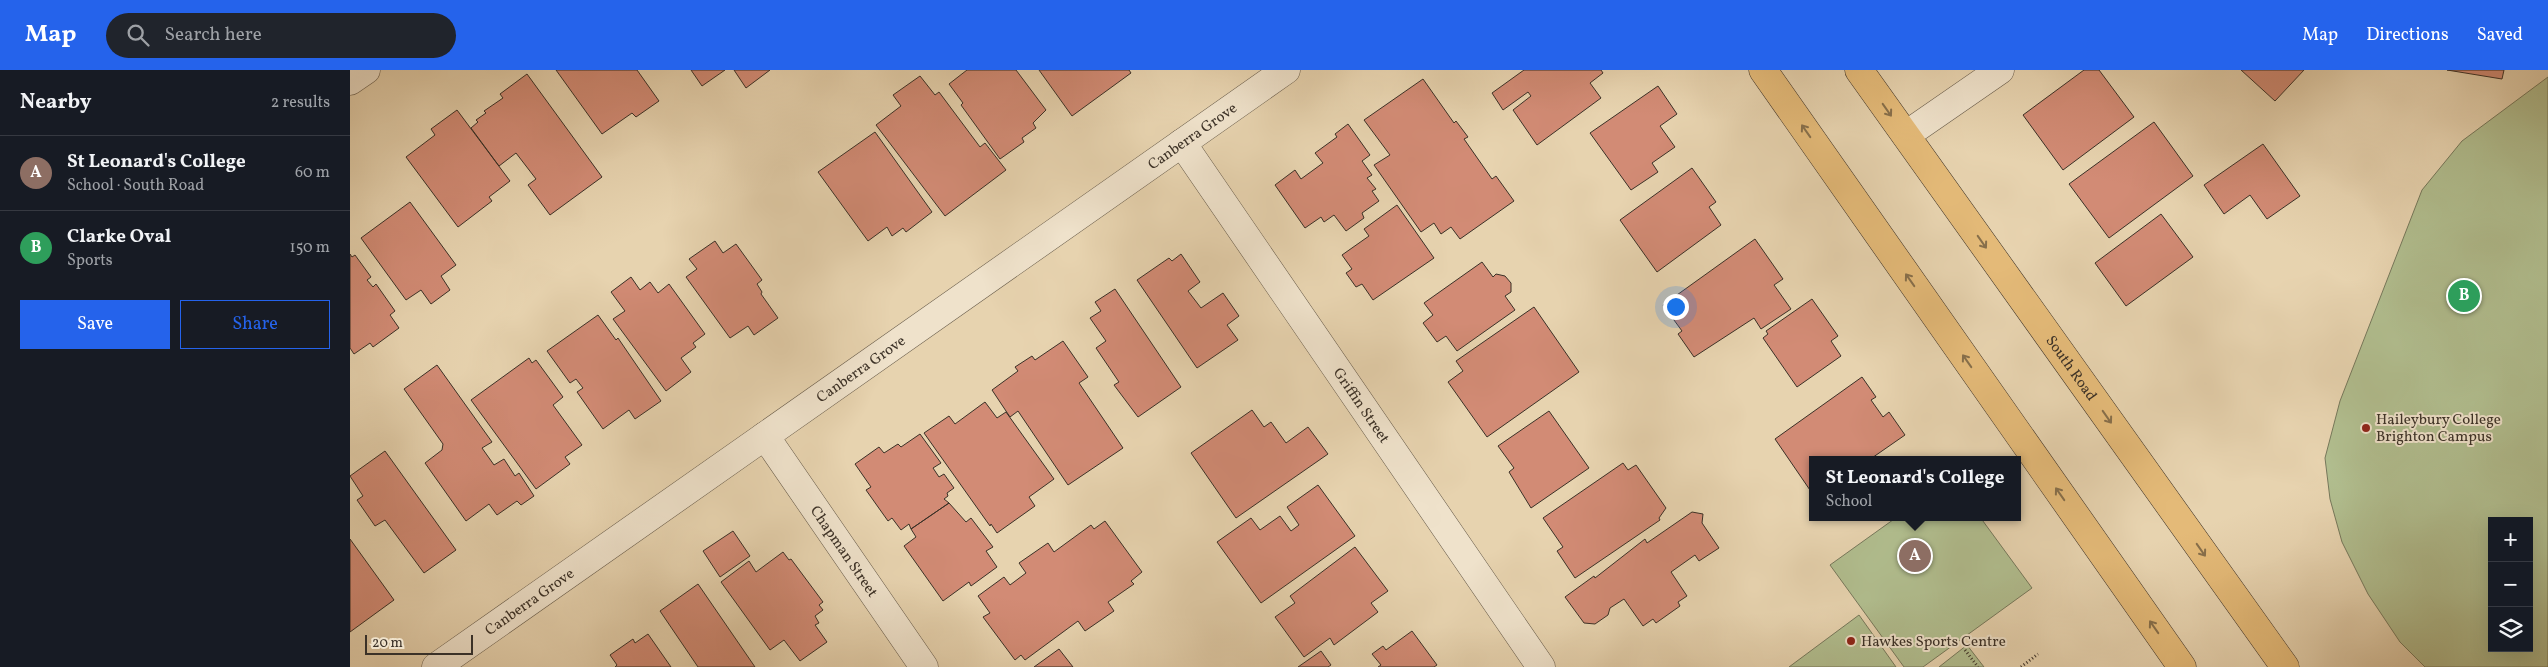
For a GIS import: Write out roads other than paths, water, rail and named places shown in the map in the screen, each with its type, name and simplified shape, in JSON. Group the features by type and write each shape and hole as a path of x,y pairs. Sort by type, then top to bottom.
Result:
{"main road":[{"path":"1765,70 2182,667"},
{"name":"South Road","path":"1859,70 2285,667"}],"street":[{"path":"350,81 366,70"},
{"name":"Canberra Grove","path":"436,667 1286,70"},
{"path":"1906,135 2000,70"},
{"name":"Griffin Street","path":"1182,143 1541,667"},
{"name":"Chapman Street","path":"764,436 924,667"}],"place":[{"name":"Clarke Oval","path":"2464,296"},
{"name":"Haileybury College Brighton Campus","path":"2366,428"},
{"name":"St Leonard's College","path":"1915,556"},
{"name":"Hawkes Sports Centre","path":"1851,641"}]}
